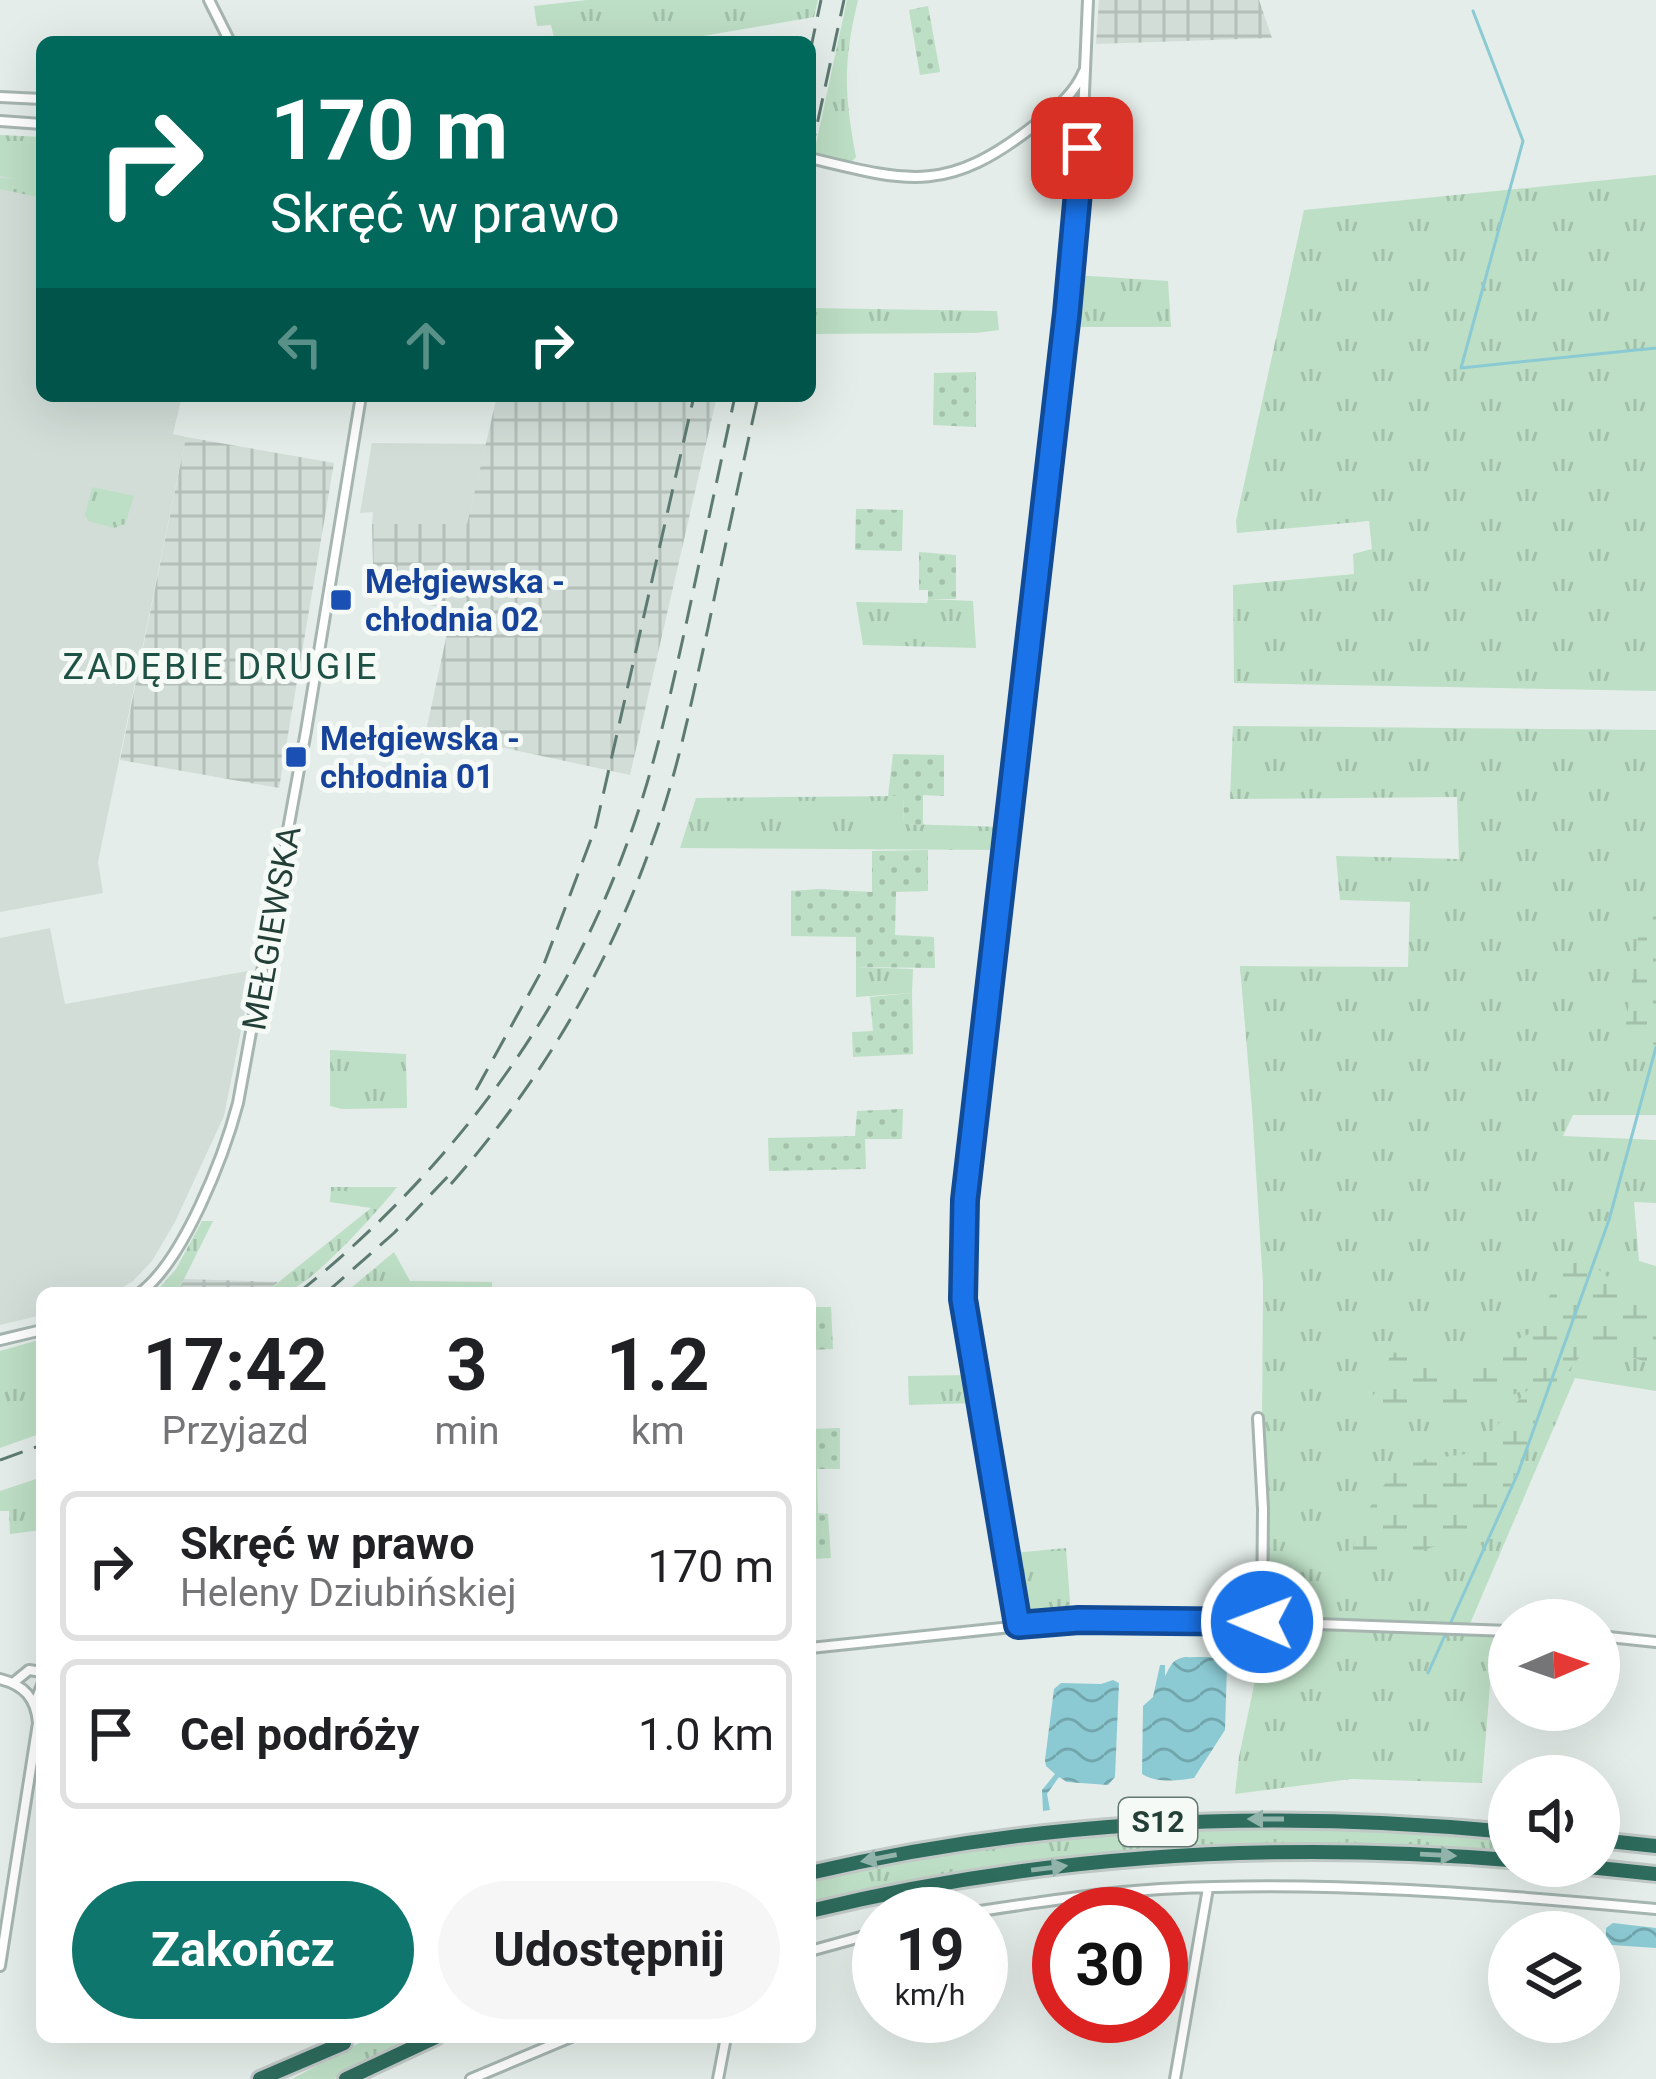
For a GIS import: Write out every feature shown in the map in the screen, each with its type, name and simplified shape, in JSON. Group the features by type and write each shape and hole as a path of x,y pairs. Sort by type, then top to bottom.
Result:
{"highway":[{"name":"S12","path":"816,1872 966,1842 1162,1822 1353,1820 1488,1830"},
{"path":"1620,1842 1656,1846"},
{"name":"S12","path":"816,1910 954,1882 1146,1858 1335,1851 1488,1859"},
{"path":"1620,1870 1656,1874"},
{"path":"260,2079 344,2043"},
{"path":"277,2079 345,2043"},
{"path":"346,2079 423,2043"}],"street":[{"path":"209,0 227,36"},
{"path":"1018,1625 964,1310 962,1255 1067,313 1084,120 1088,0"},
{"path":"816,159 902,177 956,172 996,153 1061,104 1084,69"},
{"path":"0,97 36,99"},
{"path":"1061,104 1076,108 1084,120"},
{"path":"0,121 36,124"},
{"name":"MEŁGIEWSKA","path":"146,1287 179,1246 225,1144 238,1103 361,402"},
{"path":"0,1340 36,1331"},
{"path":"1258,1418 1262,1622"},
{"path":"816,1647 1079,1620 1488,1630"},
{"path":"1620,1638 1656,1642"},
{"path":"14,1683 29,1670 36,1671"},
{"path":"0,1679 14,1683 34,1702 36,1712"},
{"path":"34,1702 36,1698"},
{"path":"0,1966 36,1736"},
{"path":"1008,1908 1138,1891 1208,1888 1392,1890 1656,1910"},
{"path":"1175,2079 1208,1888"},
{"path":"816,1949 852,1939"},
{"path":"471,2079 557,2043"},
{"path":"718,2079 725,2043"}],"shaded area":[{"path":"1099,0 1259,0 1272,38 1096,44"},
{"path":"36,161 36,402 181,402 173,434 186,437 98,862 103,893 0,912 0,163"},
{"path":"496,402 716,402 630,775 426,731 452,610 429,605 434,580 373,565 372,524 467,524"},
{"path":"186,437 334,463 279,788 120,760"},
{"path":"372,443 486,444 467,524 372,524 373,512 360,513"},
{"path":"50,928 65,1004 253,970 224,1116 152,1261 124,1287 36,1287 36,1316 0,1325 0,938"},
{"path":"184,1279 278,1282 272,1287 180,1287"}],"green space":[{"path":"587,0 818,0 814,17 703,36 554,36 551,25 537,26 534,6"},
{"path":"847,0 858,0 847,96 856,157 850,163 816,154"},
{"path":"928,6 940,72 920,75 909,10"},
{"path":"0,135 36,137 36,197 0,189 0,178 16,179 0,176"},
{"path":"1656,175 1656,691 1234,683 1233,585 1354,574 1353,554 1372,549 1369,521 1237,533 1304,210"},
{"path":"1074,275 1168,281 1171,327 1069,327"},
{"path":"816,308 997,311 999,330 816,334"},
{"path":"976,372 976,427 933,425 934,373"},
{"path":"92,487 134,496 125,524 114,528 88,521 85,515"},
{"path":"856,509 903,510 902,551 855,550"},
{"path":"919,552 956,555 956,599 928,599 928,590 919,590"},
{"path":"928,599 973,601 976,648 863,645 856,602 927,603"},
{"path":"1233,726 1656,730 1656,1115 1573,1115 1563,1136 1656,1140 1656,1203 1634,1202 1639,1261 1656,1266 1656,1391 1575,1378 1466,1633 1488,1635 1482,1783 1351,1779 1235,1794 1269,1614 1262,1434 1263,1283 1240,966 1408,967 1410,902 1340,900 1336,856 1459,859 1457,797 1230,799"},
{"path":"893,754 944,755 944,796 923,795 923,825 904,824 903,796 888,796"},
{"path":"903,796 904,824 1003,827 1003,850 680,848 696,798"},
{"path":"928,850 928,891 896,892 895,935 934,937 935,968 856,967 856,937 791,936 791,891 872,892 872,851"},
{"path":"1656,883 1656,1045 1624,1038 1640,923"},
{"path":"856,967 913,969 912,993 856,997"},
{"path":"912,993 913,1054 853,1057 852,1032 873,1031 870,997"},
{"path":"330,1050 406,1054 407,1108 330,1106"},
{"path":"903,1109 902,1139 865,1139 866,1169 769,1171 768,1138 855,1136 857,1111"},
{"path":"331,1187 397,1187 310,1277 297,1287 272,1287 371,1208 330,1202"},
{"path":"202,1221 213,1221 180,1287 160,1287 176,1269"},
{"path":"1573,1249 1618,1285 1656,1301 1656,1365 1590,1344 1543,1402 1505,1501 1465,1538 1401,1556 1348,1558 1367,1512 1398,1463 1473,1453 1530,1387 1470,1415 1370,1404 1392,1352 1460,1366 1531,1333"},
{"path":"394,1252 410,1281 492,1282 492,1287 352,1287"},
{"path":"816,1307 831,1307 833,1349 816,1350"},
{"path":"36,1341 36,1435 0,1448 0,1351"},
{"path":"968,1375 976,1403 909,1405 908,1376"},
{"path":"840,1428 840,1469 817,1469 818,1513 828,1514 831,1558 816,1559 816,1429"},
{"path":"36,1479 36,1531 10,1534 9,1511 0,1511 0,1491"},
{"path":"1066,1548 1071,1615 1025,1617 1012,1553"},
{"path":"1201,1827 1349,1827 1488,1836 1488,1854 1237,1846 1100,1855 892,1887 852,1887 852,1895 816,1903 816,1878 984,1846"},
{"path":"359,2043 410,2043 334,2079 292,2079"}],"water":[{"path":"1214,1658 1227,1667 1225,1730 1194,1778 1154,1779 1142,1774 1143,1706 1153,1697 1160,1665 1165,1665 1165,1676 1175,1661"},
{"path":"1061,1683 1119,1683 1115,1777 1108,1785 1067,1782 1059,1777 1047,1794 1050,1810 1043,1811 1042,1790 1055,1774 1045,1760 1054,1689"},
{"path":"1620,1924 1656,1928 1656,1948 1620,1946"}],"waterway":[{"path":"1473,11 1523,141 1461,368 1656,348"},
{"path":"1428,1673 1518,1473 1609,1220 1656,1047"}],"railway":[{"path":"813,36 821,0"},
{"path":"816,129 844,0"},
{"path":"476,1090 541,972 596,826 693,402"},
{"path":"305,1287 402,1199 492,1093 567,976 598,914 635,821 660,736 734,402"},
{"path":"451,1184 514,1106 569,1022 635,887 684,735 757,402"},
{"path":"333,1287 394,1233 455,1169"},
{"path":"0,1460 36,1447"}],"place":[{"name":"Mełgiewska - chłodnia 02","path":"341,600"},
{"name":"Mełgiewska - chłodnia 01","path":"296,757"}],"district":[{"name":"ZADĘBIE DRUGIE","path":"221,666"}],"route":[{"path":"1082,148 965,1200 963,1299 1018,1625 1079,1620 1262,1622"}]}
